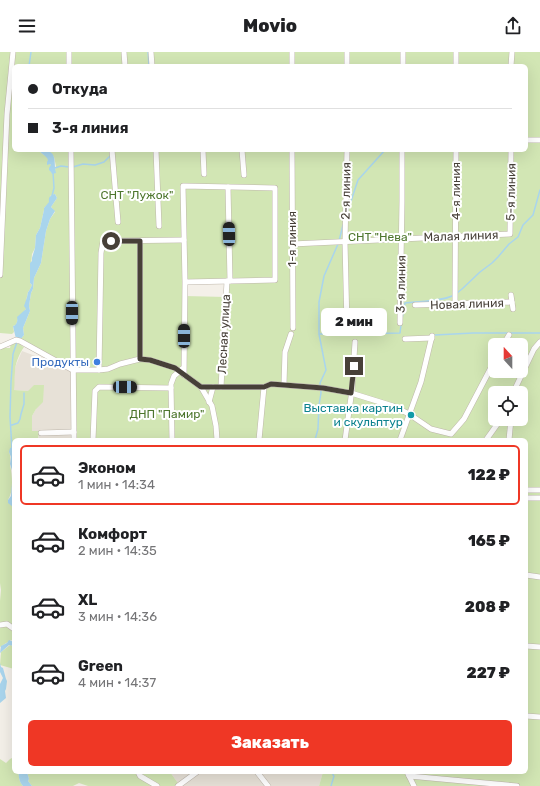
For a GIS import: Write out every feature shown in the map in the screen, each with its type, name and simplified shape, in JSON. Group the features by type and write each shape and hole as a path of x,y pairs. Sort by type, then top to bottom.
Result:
{"street":[{"path":"0,275 12,52"},
{"path":"69,52 69,64"},
{"path":"124,52 125,64"},
{"path":"151,52 152,64"},
{"path":"292,52 292,64"},
{"path":"347,52 347,64"},
{"path":"403,64 404,52"},
{"path":"456,52 456,64"},
{"path":"512,52 512,64"},
{"path":"0,126 7,126"},
{"path":"528,140 540,140"},
{"path":"71,152 74,438"},
{"path":"112,152 118,222"},
{"path":"156,152 159,226"},
{"path":"203,152 204,174"},
{"path":"242,152 244,175"},
{"name":"1-я линия","path":"292,152 293,328"},
{"name":"2-я линия","path":"346,152 343,242 347,327"},
{"name":"3-я линия","path":"400,323 402,152"},
{"name":"4-я линия","path":"455,304 456,152"},
{"name":"5-я линия","path":"510,234 511,152"},
{"path":"182,373 184,367 185,282 183,186 275,188 275,280 185,282"},
{"name":"Лесная улица","path":"221,387 229,281 228,187"},
{"name":"Малая линия","path":"292,244 510,234"},
{"path":"99,370 101,253 103,241 184,240"},
{"path":"140,241 140,359"},
{"path":"511,295 512,302"},
{"name":"Новая линия","path":"416,305 512,302 513,309"},
{"path":"284,384 284,352 291,334"},
{"path":"401,438 421,382 432,337 406,339"},
{"path":"0,347 18,341 73,370 108,369 140,359 150,360 175,368 201,387 264,387 271,384 284,384 317,387 351,393 394,406 431,429 451,434 464,419 488,373"},
{"path":"344,438 351,393 355,342"},
{"path":"517,386 534,349 540,342"},
{"path":"172,438 171,384 174,376 182,373"},
{"path":"93,438 95,390 100,387 171,388"},
{"name":"Лесная улица","path":"201,387 212,406 217,438"},
{"name":"Лесная улица","path":"210,402 214,387"},
{"path":"259,438 264,387"},
{"path":"487,438 496,426"},
{"path":"509,438 510,426"},
{"path":"41,433 74,432"},
{"path":"528,490 540,490"},
{"path":"528,498 540,498"},
{"path":"528,575 540,576"},
{"path":"0,625 7,624 12,628"},
{"path":"528,646 540,647"},
{"path":"528,716 540,717"},
{"path":"139,774 157,786"},
{"path":"178,786 194,774"},
{"path":"259,774 268,786"},
{"path":"408,774 414,786"},
{"path":"408,774 517,786"}],"shaded area":[{"path":"22,351 73,370 74,438 38,438 39,436 32,432 32,416 36,409 28,391 14,390 14,373"},
{"path":"171,774 322,774 319,786 180,786"}],"green space":[{"path":"0,52 540,52 540,786 319,786 322,774 528,774 528,438 74,438 73,370 20,340 24,335 23,328 30,311 29,306 34,278 41,263 46,231 50,219 55,212 51,207 57,198 55,194 50,196 50,202 44,208 40,228 36,235 35,248 32,254 30,283 32,285 28,292 26,309 18,319 16,325 13,326 14,332 12,334 0,333","holes":["227,281 226,297 185,296 185,282"]},
{"path":"20,342 24,347 16,366 14,390 28,391 34,385 44,385 43,402 32,416 32,431 39,431 38,438 12,438 12,448 9,452 12,482 8,500 12,506 12,641 0,647 0,348 10,348 11,344 17,344"},
{"path":"10,645 12,646 12,668 0,665 1,652"},
{"path":"12,758 12,774 19,774 23,786 0,786 0,759 6,763"},
{"path":"28,774 171,774 180,786 88,786 79,783 73,786 32,786 28,781"}],"water":[{"path":"40,152 50,152 52,154 55,160 56,173 52,174 49,170 51,165 47,165 47,158"},
{"path":"55,194 57,198 51,207 55,211 50,219 46,231 41,263 34,278 29,306 30,311 23,328 24,335 20,340 16,339 13,326 17,322 17,317 26,309 24,306 28,292 32,285 30,283 30,263 32,261 35,248 36,235 40,228 44,208 49,202 50,196"},
{"path":"10,448 12,448 12,470 10,464"},
{"path":"12,484 12,506 8,503 11,496"},
{"path":"9,640 12,641 12,646 9,645 0,653 1,646"},
{"path":"0,663 7,681 5,691 6,698 0,703 0,684 3,678 0,672"},
{"path":"19,774 28,774 28,781 32,786 23,786"}],"waterway":[{"path":"29,64 31,52"},
{"path":"148,52 149,64"},
{"path":"348,210 358,180 383,152"},
{"path":"73,167 83,164 95,165 104,162 110,156"},
{"path":"55,168 61,166 69,167"},
{"path":"52,196 54,188 53,172"},
{"path":"457,293 492,263 509,244 518,237 523,225 533,215 540,190"},
{"path":"339,241 343,225"},
{"path":"316,438 318,429 321,393 320,383 326,370 319,334 319,302 324,276 338,244"},
{"path":"402,319 405,303 436,300 454,295"},
{"path":"320,334 400,333 401,325"},
{"path":"435,335 473,333 540,333"},
{"path":"12,449 10,417 11,382 13,354 17,342"},
{"path":"11,425 18,423 20,419 24,404 24,393"},
{"path":"331,786 334,776 333,774"}],"place":[{"name":"Продукты","path":"97,362"},
{"name":"Выставка картин и скульптур","path":"411,415"}],"route":[{"path":"111,241 140,241 140,359 150,360 175,368 201,387 264,387 271,384 323,388 351,393 354,366"}],"park label":[{"name":"СНТ \"Лужок\"","path":"137,195"},
{"name":"СНТ \"Нева\"","path":"380,237"},
{"name":"ДНП \"Памир\"","path":"167,414"}]}
